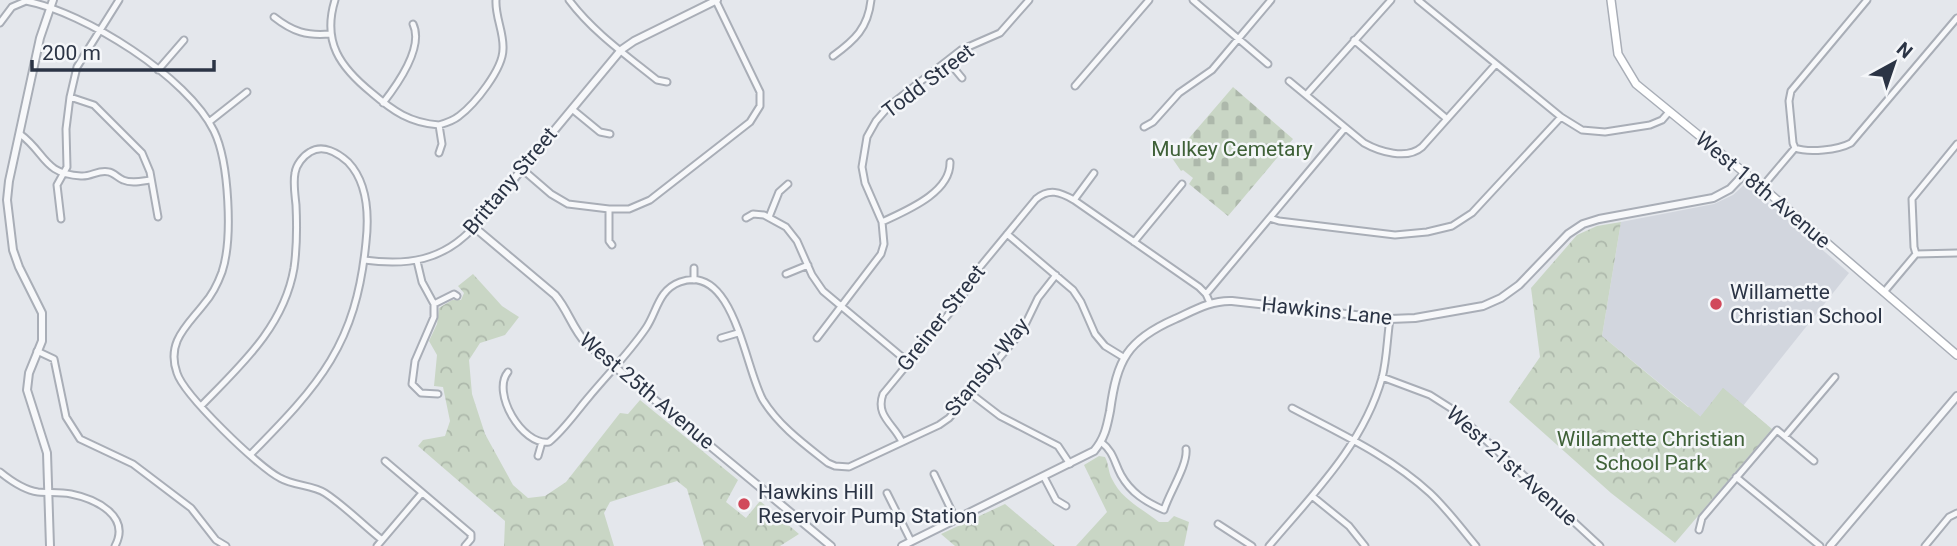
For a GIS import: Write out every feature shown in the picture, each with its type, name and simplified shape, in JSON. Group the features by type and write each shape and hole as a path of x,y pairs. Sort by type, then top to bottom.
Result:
{"main road":[{"name":"West 18th Avenue","path":"1611,0 1615,45 1622,64 1636,84 1762,187 1957,355"}],"street":[{"path":"50,546 47,453 27,390 29,373 43,341 42,313 19,267 13,250 8,217 9,181 40,38 53,0"},
{"path":"61,219 57,184 67,167 66,129 77,67 119,0"},
{"path":"335,0 330,34 346,70 383,103 412,121 439,125 459,116 500,64 503,45 496,0"},
{"path":"569,0 582,17 621,50 657,80 667,82"},
{"path":"522,169 562,202 579,207 629,209 645,203 750,122 758,112 760,92 716,0"},
{"name":"Brittany Street","path":"364,260 397,264 417,261 448,248 474,227 621,50 716,0"},
{"path":"833,56 862,31 870,14 872,0"},
{"name":"Todd Street","path":"817,338 883,250 882,222 863,174 863,153 867,137 876,121 889,106 969,46 1000,33 1029,0"},
{"path":"1075,86 1149,0"},
{"path":"1193,0 1268,64"},
{"path":"1144,127 1153,122 1179,93 1209,73 1271,0"},
{"path":"1306,95 1391,0"},
{"path":"1418,0 1561,117 1581,130 1597,132 1650,125 1662,120 1669,112"},
{"path":"1795,148 1789,101 1791,91 1867,0"},
{"path":"0,23 12,7 26,1 50,8 99,30 158,70 184,93 209,122 219,142 225,164 228,235 226,254 216,287 179,334 173,355 180,382 201,406 272,474 324,492 382,540"},
{"path":"274,17 298,33 330,34"},
{"path":"1795,148 1802,150 1841,147 1851,143 1957,18"},
{"path":"383,103 409,62 416,36 413,24"},
{"path":"158,70 184,40"},
{"path":"1354,40 1447,119"},
{"path":"948,61 962,78"},
{"path":"1289,81 1345,128 1374,148 1409,154 1422,147 1496,64"},
{"path":"209,122 247,92"},
{"path":"70,97 94,105 147,161 158,218"},
{"name":"Brittany Street","path":"572,108 600,132 610,134"},
{"path":"1270,218 1279,222 1395,235 1452,226 1472,213 1561,117"},
{"path":"439,125 442,144 439,153"},
{"path":"1206,294 1345,128"},
{"path":"20,134 33,144 47,165 55,171 80,176 109,172 134,182 151,180"},
{"path":"1916,254 1912,199 1957,144"},
{"path":"1762,187 1795,148"},
{"path":"201,406 254,352 270,331 281,310 291,280 296,250 295,178 303,157 319,149 338,154 354,169 362,183 367,208 364,260 352,315 331,362 306,397 250,455"},
{"path":"882,222 926,200 948,174 950,162"},
{"path":"1094,173 1074,200 1206,294 1210,303"},
{"name":"Hawkins Lane","path":"1101,442 1107,426 1114,383 1123,357 1148,332 1210,303 1232,301 1390,319 1415,318 1492,303 1519,285 1561,240 1583,224 1713,198 1730,190 1745,173"},
{"path":"769,217 779,192 788,184"},
{"path":"1134,242 1182,184"},
{"name":"Greiner Street","path":"902,442 877,410 883,394 961,299 975,273 1036,200 1049,189 1074,200"},
{"path":"609,209 609,241 612,245"},
{"path":"746,218 755,214 780,223 794,236 823,291 908,362"},
{"path":"0,217 8,217"},
{"name":"West 25th Avenue","path":"474,227 555,295 563,304 578,335 831,546"},
{"path":"1007,234 1077,295 1098,339 1123,357"},
{"path":"1916,254 1922,256 1957,253"},
{"path":"1884,292 1916,254"},
{"path":"417,261 422,282 435,304 434,317 415,361 411,379 414,388 419,392 439,394"},
{"path":"786,274 808,265"},
{"path":"508,372 504,377 504,386 511,413 523,431 534,440 549,442 648,326 659,300 666,291 679,282 694,280 694,268"},
{"name":"Stansby Way","path":"694,280 708,284 721,294 729,308 764,402 784,426 828,463 849,467 942,423 1022,331 1038,298 1056,275"},
{"path":"435,304 454,294 457,296"},
{"path":"1269,546 1354,441 1382,377 1390,319"},
{"path":"721,338 738,332"},
{"path":"37,351 54,359 66,417 80,439 133,464 191,508 216,540 226,546"},
{"name":"West 21st Avenue","path":"1382,377 1430,395 1452,409 1600,546"},
{"path":"1785,436 1835,377"},
{"path":"970,393 995,413 1058,446 1070,464"},
{"path":"1830,546 1957,396"},
{"path":"1292,408 1396,466 1428,492 1476,546"},
{"path":"1699,530 1702,518 1776,430 1814,461"},
{"path":"538,456 542,442"},
{"path":"902,546 1087,456 1101,442 1112,453 1130,488 1141,499 1164,510 1186,461 1186,449"},
{"path":"385,461 471,534 469,544"},
{"path":"0,472 17,484 37,492 80,496 114,514 120,528 116,546"},
{"path":"934,474 956,520"},
{"path":"1044,477 1056,500 1066,506"},
{"path":"1736,477 1819,546"},
{"path":"377,546 422,493"},
{"path":"887,493 911,541"},
{"path":"1312,496 1349,526 1365,546"},
{"path":"1925,546 1949,517 1957,513"},
{"path":"1219,524 1252,546"}],"shaded area":[{"name":"Willamette Christian School","path":"1744,185 1748,185 1849,273 1743,406 1701,417 1602,336 1621,222 1714,204 1733,195"}],"green space":[{"name":"Mulkey Cemetary","path":"1233,87 1293,139 1228,216 1189,184 1193,178 1181,171 1172,158"},
{"name":"Willamette Christian School Park","path":"1621,222 1602,336 1700,417 1723,388 1772,429 1675,543 1611,493 1509,402 1540,357 1531,288 1577,235 1597,226"},
{"path":"473,274 502,306 519,317 505,335 480,343 469,360 472,394 485,434 513,485 528,498 545,496 566,482 620,413 628,414 640,400 738,480 726,502 746,518 760,501 799,534 780,546 704,546 687,489 677,481 610,502 604,513 614,546 504,546 505,521 418,446 423,440 445,436 450,421 443,387 434,386 437,355 429,341 437,324 439,308 452,300 461,300 464,293 458,286"},
{"path":"1723,388 1767,425 1727,473 1721,473 1700,453 1672,419 1689,407 1701,417"},
{"path":"1099,456 1105,457 1116,486 1133,504 1159,522 1168,522 1174,516 1189,522 1184,546 1076,546 1107,512 1084,465"},
{"path":"1005,504 1055,546 955,546 941,534"}],"place":[{"name":"Willamette Christian School","path":"1716,304"},
{"name":"Hawkins Hill Reservoir Pump Station","path":"744,504"}]}
